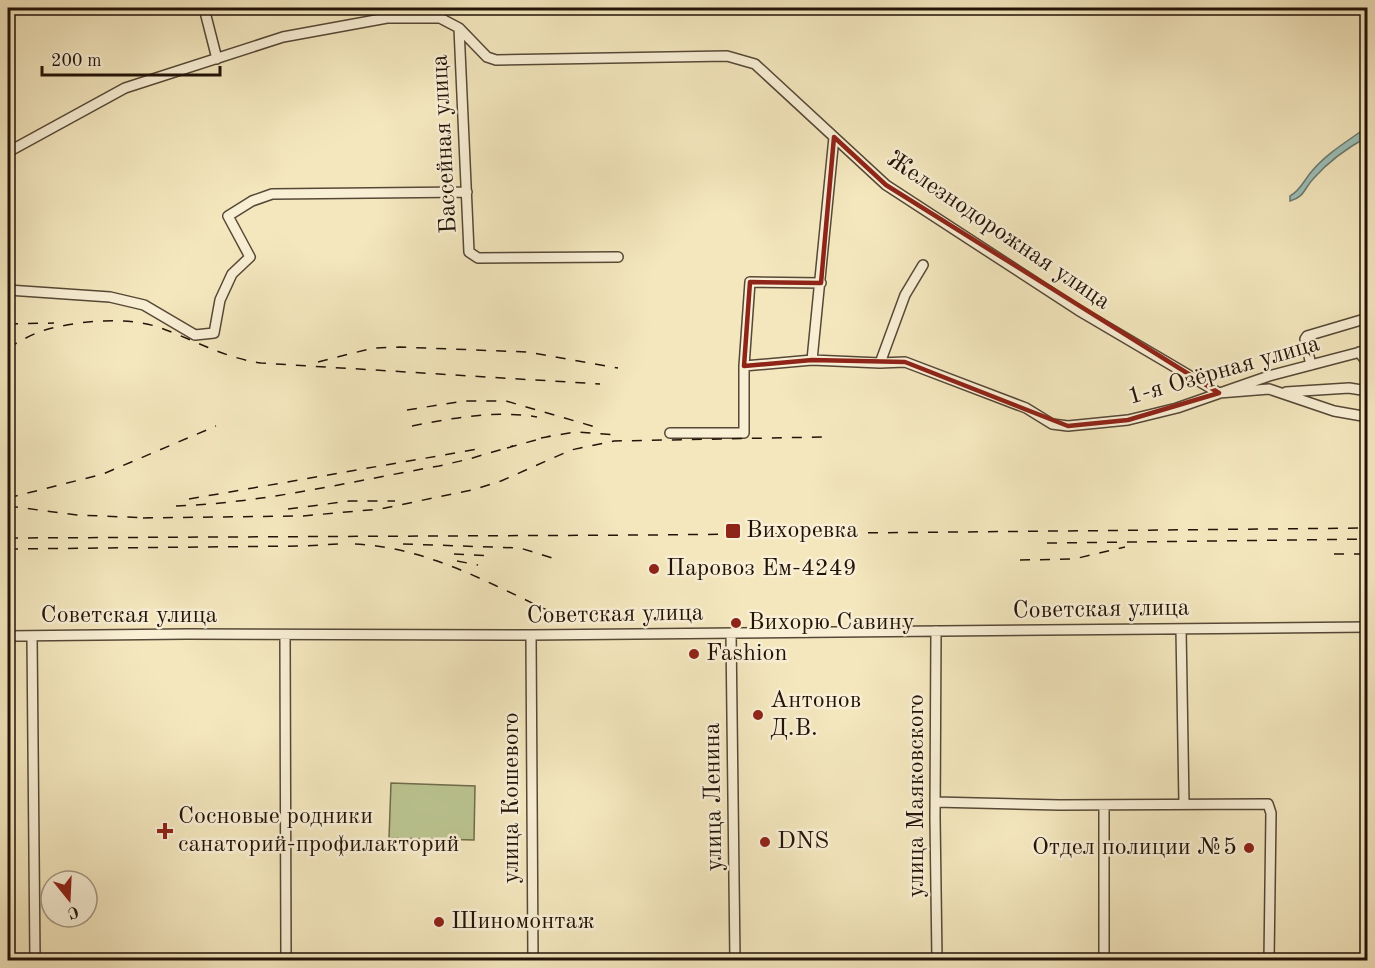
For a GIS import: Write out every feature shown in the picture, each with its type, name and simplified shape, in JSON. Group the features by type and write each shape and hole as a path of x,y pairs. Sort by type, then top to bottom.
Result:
{"street":[{"path":"204,8 217,59"},
{"path":"387,8 387,18"},
{"path":"8,152 125,88 283,37 387,18 441,18 459,28"},
{"name":"Железнодорожная улица","path":"459,28 487,57 496,60 728,57 755,64 886,185 1078,310 1219,393"},
{"name":"Бассейная улица","path":"459,28 469,252 478,258 618,258"},
{"path":"812,360 834,137"},
{"path":"8,290 110,297 144,305 195,336 214,333 220,300 232,274 250,257 228,216 252,201 272,194 467,192"},
{"path":"880,363 905,295 923,266"},
{"path":"670,433 744,433 744,366 750,282 821,282"},
{"path":"1311,365 1305,339 1307,336 1368,318"},
{"path":"1363,351 1368,364"},
{"name":"1-я Озёрная улица","path":"744,366 812,360 905,362 1026,408 1052,424 1068,426 1128,420 1177,408 1269,376 1363,351"},
{"path":"1281,392 1349,388 1368,391"},
{"path":"1219,393 1269,389 1334,411 1368,417"},
{"name":"Советская улица","path":"8,636 531,635 1368,627"},
{"path":"1181,629 1184,804"},
{"name":"улица Маяковского","path":"936,632 935,802 938,960"},
{"name":"улица Ленина","path":"731,633 735,960"},
{"path":"285,635 286,960"},
{"name":"улица Кошевого","path":"531,635 533,960"},
{"path":"32,636 35,960"},
{"path":"935,802 1104,806 1268,804 1271,813 1269,960"},
{"path":"1104,806 1104,960"}],"highlighted area":[{"path":"834,137 886,185 1219,393 1128,420 1068,426 905,362 812,360 744,366 750,282 821,283"}],"green space":[{"path":"391,783 475,786 474,840 389,838"}],"water":[{"path":"1367,127 1367,137 1332,161 1314,178 1302,195 1290,201 1290,196 1300,188 1324,158"}],"railway":[{"path":"8,348 45,330 86,322 117,321 158,327 221,352 261,363 600,384"},
{"path":"8,324 54,323"},
{"path":"318,362 373,348 400,347 527,352 618,368"},
{"path":"407,410 464,401 506,401 599,428"},
{"path":"412,426 490,415 537,417"},
{"path":"8,498 103,474 216,426"},
{"path":"541,438 575,432 619,435"},
{"path":"507,448 550,436"},
{"path":"143,518 302,516 380,509 472,490 501,481 571,450 614,441 823,437"},
{"path":"176,506 242,501 308,490 439,466 513,446"},
{"path":"189,499 484,448"},
{"path":"288,509 350,501 395,501"},
{"path":"8,506 77,515 151,518"},
{"path":"8,538 1368,528"},
{"path":"1047,543 1368,539"},
{"path":"8,549 340,544"},
{"path":"355,544 381,547 431,559 479,578 549,611"},
{"path":"403,544 520,548 559,560"},
{"path":"1020,560 1074,559 1125,547"},
{"path":"454,554 491,556"},
{"path":"1334,554 1368,554"},
{"path":"457,561 478,565"}],"place":[{"name":"Вихоревка","path":"733,531"},
{"name":"Паровоз Ем-4249","path":"654,569"},
{"name":"Вихорю Савину","path":"736,623"},
{"name":"Fashion","path":"694,654"},
{"name":"Антонов Д.В.","path":"758,715"},
{"name":"Сосновые родники санаторий-профилакторий","path":"165,831"},
{"name":"DNS","path":"765,842"},
{"name":"Отдел полиции №5","path":"1249,848"},
{"name":"Шиномонтаж","path":"439,922"}]}
